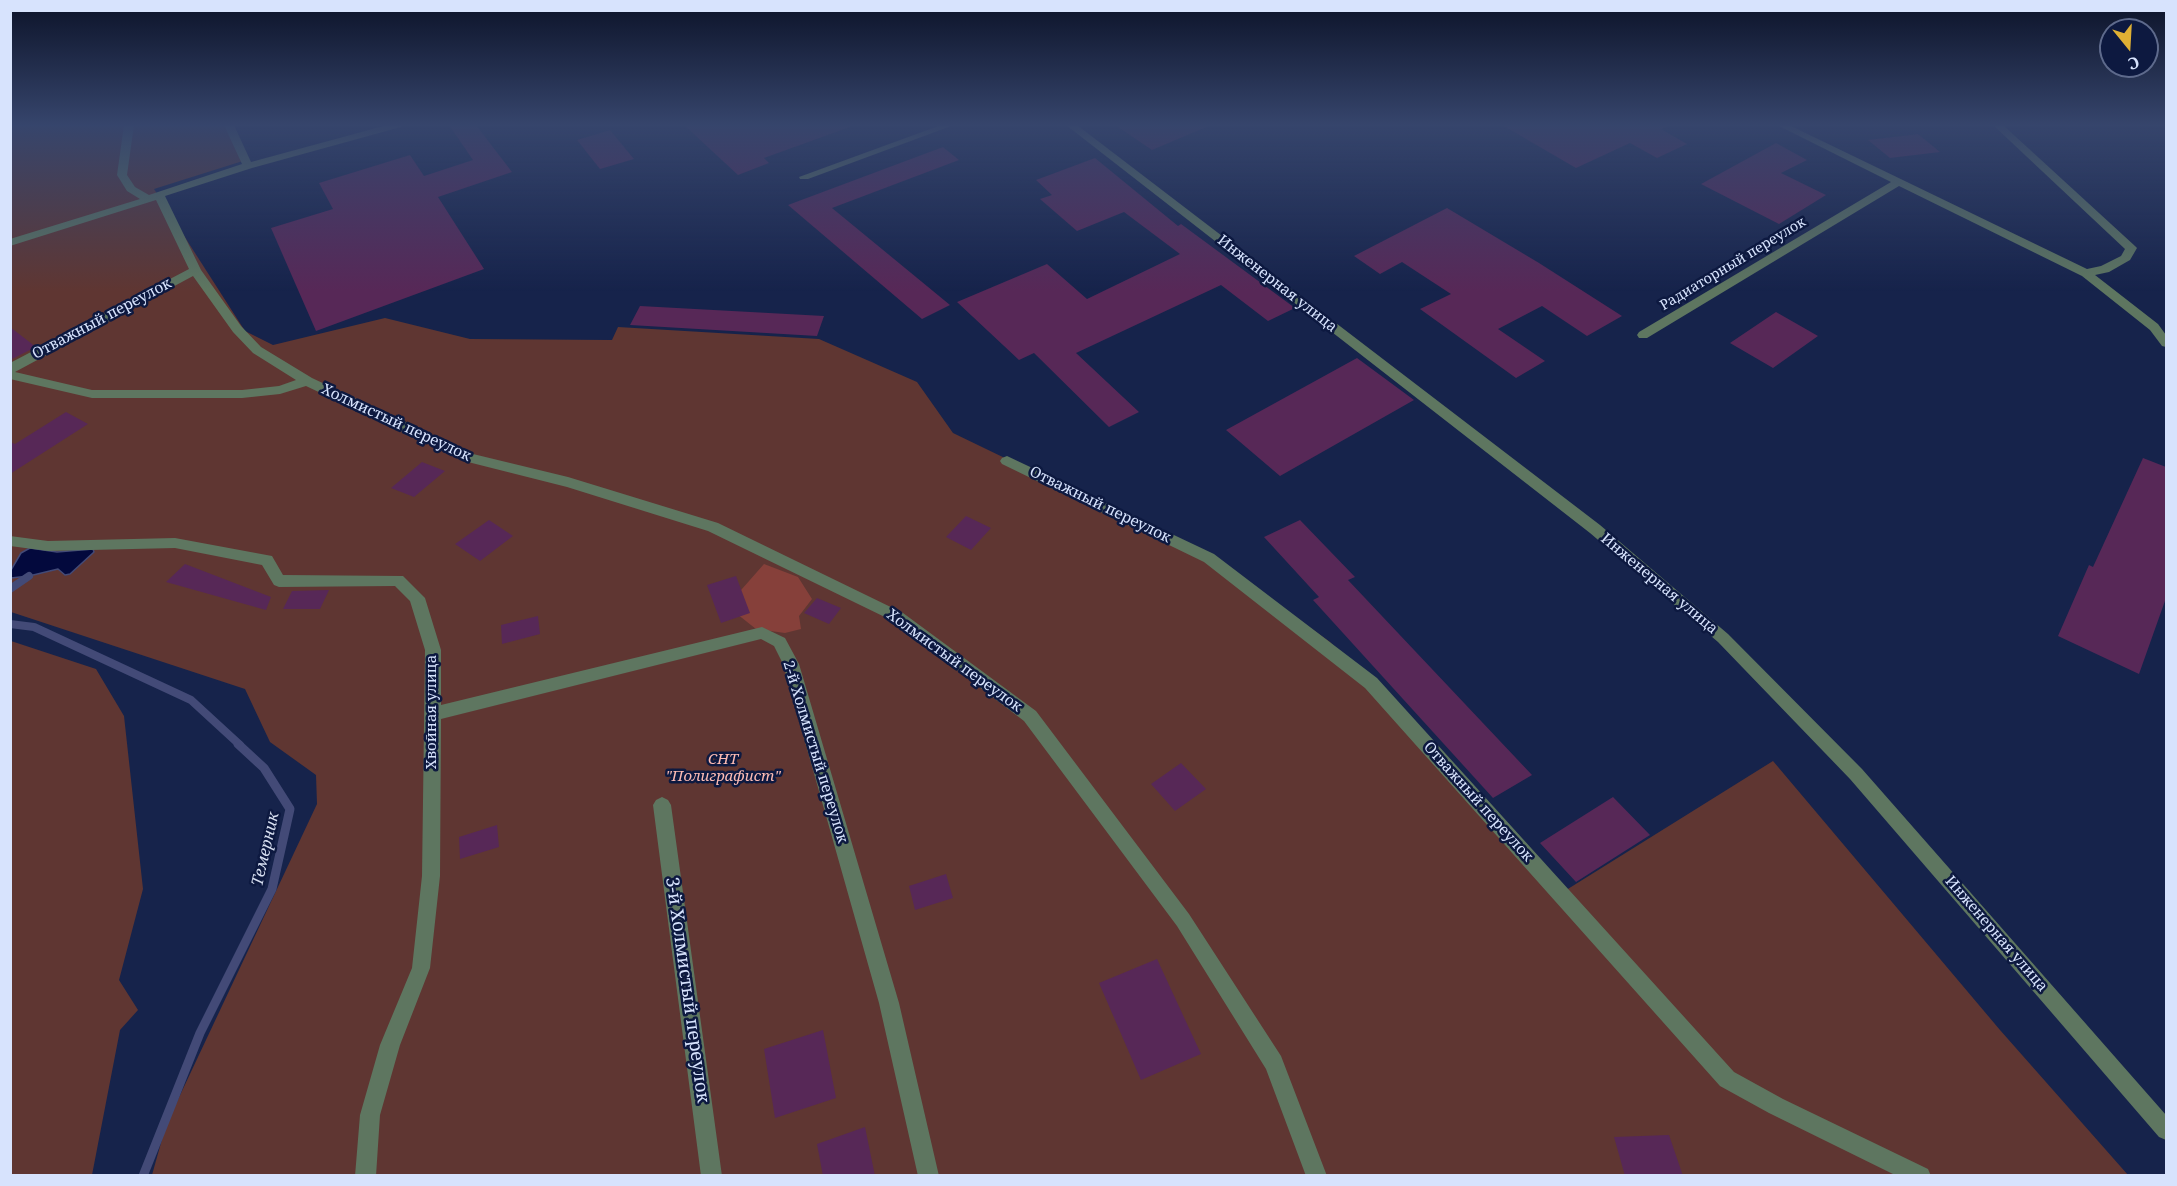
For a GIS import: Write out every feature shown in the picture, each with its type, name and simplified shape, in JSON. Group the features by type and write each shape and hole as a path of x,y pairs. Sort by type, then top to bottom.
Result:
{"street":[{"path":"125,180 130,189 154,197"},
{"path":"10,243 204,180"},
{"name":"Инженерная улица","path":"1144,180 1594,529 1723,638 1856,774 2166,1130"},
{"path":"2058,180 2131,248 2126,258 2105,268 2086,273"},
{"path":"1900,181 2086,273 2154,327 2166,343"},
{"name":"Радиаторный переулок","path":"1643,335 1900,181"},
{"name":"Холмистый переулок","path":"154,197 195,270 237,329 257,350 307,381 469,458 568,482 713,527 898,617 1030,716 1183,920 1274,1063 1317,1176"},
{"name":"Отважный переулок","path":"10,369 195,270"},
{"name":"Холмистый переулок","path":"10,375 92,394 242,394 280,390 307,381"},
{"name":"Отважный переулок","path":"1007,461 1209,558 1371,683 1727,1079 1776,1106 1921,1176"},
{"name":"Хвойная улица","path":"10,542 48,546 175,543 267,560 279,581 398,580 417,598 433,650 431,876 421,968 390,1045 370,1115 364,1176"},
{"name":"2-й Холмистый переулок","path":"432,714 762,633 780,642 791,664 889,1003 929,1176"},
{"name":"3-й Холмистый переулок","path":"662,806 712,1176"}],"green space":[{"name":"СНТ \"Полиграфист\"","path":"10,180 181,180 154,189 245,331 273,345 385,318 470,339 612,340 618,327 819,339 917,382 953,433 1218,561 1330,642 1563,892 1773,761 2000,1030 2128,1175 152,1175 166,1125 317,804 316,775 270,742 245,689 11,612"},
{"path":"11,641 96,669 124,716 143,889 119,980 138,1010 120,1030 92,1175 11,1175"}],"shaded area":[{"path":"30,548 57,552 93,549 94,552 70,574 65,575 58,569 11,578 11,570 21,553"},
{"path":"764,564 798,577 812,599 799,616 801,629 785,633 756,629 727,606"}],"building":[{"path":"328,180 487,180 438,197 484,269 316,331 271,228 333,209 319,183"},
{"path":"854,180 905,180 832,208 950,305 922,319 788,205"},
{"path":"1036,180 1122,180 1178,226 1181,224 1295,308 1268,321 1221,285 1076,353 1139,412 1109,427 1034,353 1019,360 957,302 1047,264 1087,299 1180,254 1124,212 1077,231 1040,199 1052,195"},
{"path":"1708,180 1796,180 1826,195 1779,224 1701,184"},
{"path":"1447,208 1622,316 1587,336 1542,306 1498,329 1545,361 1516,378 1420,309 1451,294 1402,262 1380,274 1354,256"},
{"path":"640,306 824,316 817,336 630,325"},
{"path":"1776,312 1818,336 1773,368 1730,343"},
{"path":"10,327 36,347 10,360"},
{"path":"1357,358 1414,400 1280,476 1226,430"},
{"path":"66,412 88,424 10,474 10,442 15,444"},
{"path":"2143,458 2166,467 2166,598 2139,674 2058,636 2089,565 2093,567"},
{"path":"422,462 445,471 414,497 391,488"},
{"path":"966,516 991,528 971,550 946,537"},
{"path":"489,520 513,536 480,561 455,544"},
{"path":"1300,520 1355,577 1348,580 1532,775 1493,798 1313,600 1319,597 1264,537"},
{"path":"185,564 271,597 266,610 166,582"},
{"path":"736,576 750,613 721,623 707,585"},
{"path":"329,590 320,609 283,609 292,591"},
{"path":"817,598 841,608 829,624 804,613"},
{"path":"538,616 540,634 502,644 501,625"},
{"path":"1181,763 1206,789 1175,811 1151,784"},
{"path":"1613,797 1650,835 1576,882 1540,843"},
{"path":"497,825 499,847 460,859 459,837"},
{"path":"946,874 953,898 915,910 909,886"},
{"path":"1157,959 1201,1054 1141,1080 1099,983"},
{"path":"823,1030 836,1098 775,1118 764,1049"},
{"path":"865,1127 875,1176 823,1176 817,1144"},
{"path":"1669,1135 1683,1176 1625,1176 1614,1137"}],"waterway":[{"path":"10,589 29,576"},
{"name":"Темерник","path":"10,624 34,627 191,700 240,745"},
{"name":"Темерник","path":"143,1176 200,1033 272,889 290,809 264,768 238,744"}]}
